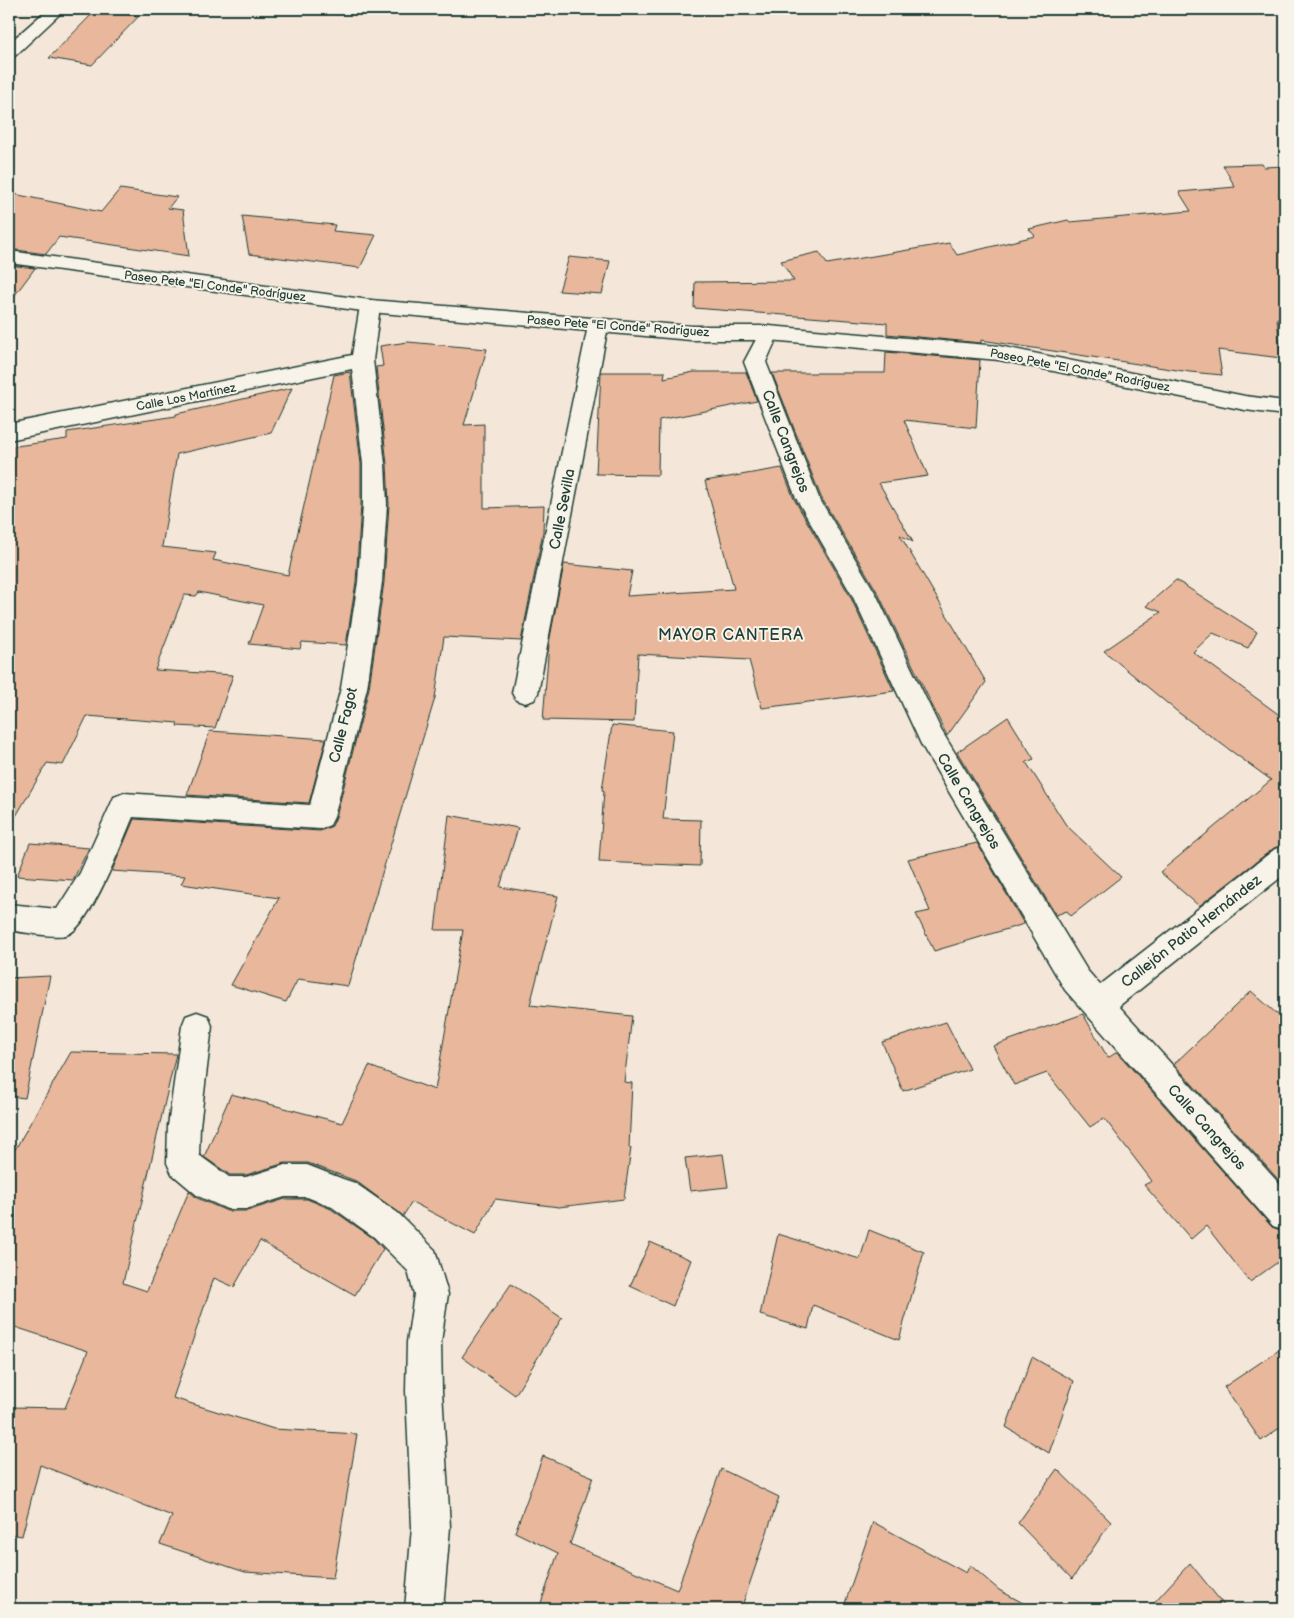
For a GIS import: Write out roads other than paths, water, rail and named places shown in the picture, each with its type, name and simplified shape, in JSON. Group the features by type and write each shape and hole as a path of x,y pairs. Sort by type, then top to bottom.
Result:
{"street":[{"path":"9,52 56,9"},
{"name":"Paseo Pete \"El Conde\" Rodríguez","path":"9,257 370,306 691,333 769,333 999,353 1245,403 1285,408"},
{"name":"Calle Fagot","path":"9,917 64,923 91,881 124,805 320,817 354,688 370,582 375,504 374,464 362,360 370,306"},
{"name":"Calle Sevilla","path":"525,693 598,326"},
{"name":"Calle Cangrejos","path":"769,333 755,362 808,498 864,594 930,736 1076,980 1285,1214"},
{"name":"Calle Los Martínez","path":"9,432 362,360"},
{"name":"Callejón Patio Hernández","path":"1098,1004 1285,858"},
{"path":"197,1026 184,1126 183,1163 210,1184 227,1193 246,1193 285,1181 307,1180 344,1196 386,1225 423,1262 431,1294 424,1342 424,1391 431,1527 424,1609"}],"district":[{"name":"MAYOR CANTERA","path":"731,634"}]}
